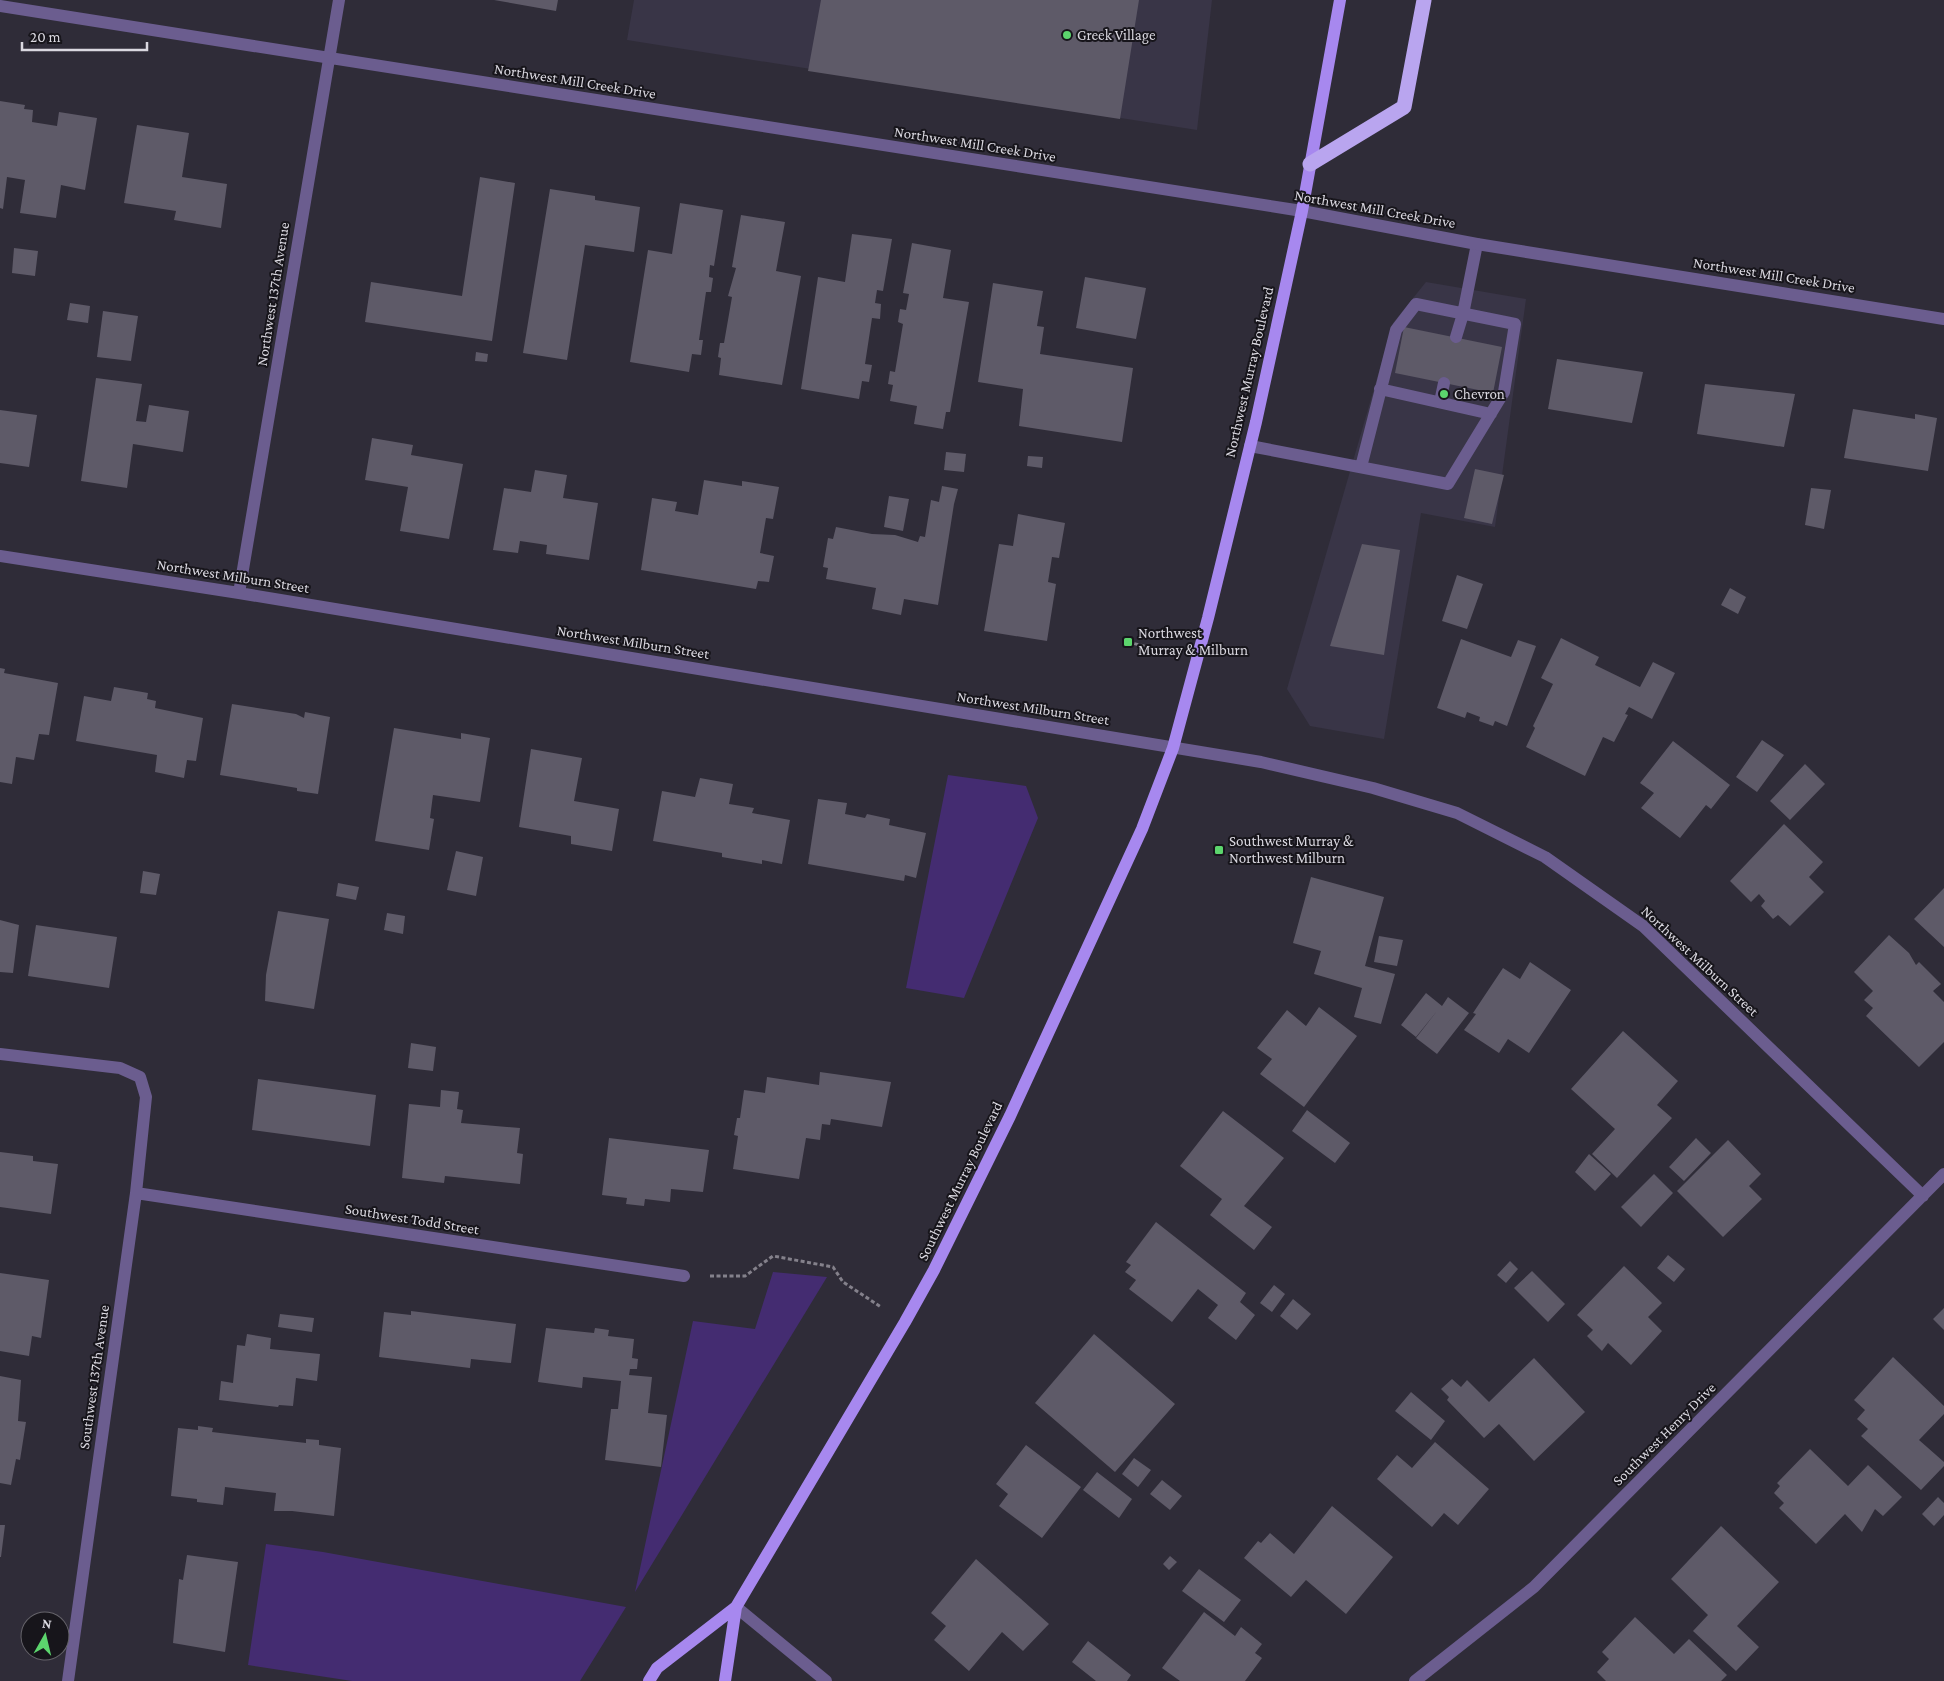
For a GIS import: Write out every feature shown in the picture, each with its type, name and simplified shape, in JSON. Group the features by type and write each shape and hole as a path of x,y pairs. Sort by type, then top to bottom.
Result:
{"highway":[{"path":"1310,164 1404,107 1424,0"}],"main road":[{"name":"Northwest Murray Boulevard","path":"1173,748 1250,446 1302,211 1340,0"},
{"name":"Southwest Murray Boulevard","path":"649,1681 657,1668 736,1607 905,1322 934,1270 1010,1116 1142,829 1173,748"},
{"name":"Southwest Murray Boulevard","path":"725,1681 736,1607"}],"street":[{"name":"Northwest 137th Avenue","path":"239,593 338,0"},
{"name":"Northwest Mill Creek Drive","path":"0,6 1302,211 1477,244 1944,319"},
{"path":"1456,338 1463,314 1477,244"},
{"path":"1250,446 1448,484 1504,392 1515,324 1416,304 1396,330 1361,467"},
{"path":"1440,402 1444,383"},
{"path":"1380,389 1491,414"},
{"name":"Northwest Milburn Street","path":"0,556 239,593 1261,762 1373,788 1457,813 1545,857 1643,926 1923,1196"},
{"name":"Southwest 137th Avenue","path":"0,1054 120,1068 140,1078 146,1097 136,1193 68,1681"},
{"name":"Southwest Henry Drive","path":"1415,1681 1534,1587 1944,1174"},
{"name":"Southwest Todd Street","path":"136,1193 684,1276"},
{"path":"736,1607 826,1681"}],"path":[{"path":"1128,642 1197,659"},
{"path":"684,1276 745,1276 773,1256 833,1267 843,1282 905,1322"}],"shaded area":[{"path":"634,0 1212,0 1197,130 627,40"},
{"path":"1426,282 1526,299 1495,527 1421,513 1384,739 1310,726 1287,689 1393,323"},
{"path":"948,775 1026,786 1038,818 964,998 906,988"},
{"path":"773,1272 827,1277 635,1592 693,1321 755,1329"},
{"path":"266,1544 323,1552 626,1607 580,1681 352,1681 248,1665"}],"building":[{"path":"494,0 558,0 556,11"},
{"path":"821,0 1139,0 1120,119 808,71"},
{"path":"0,101 25,105 24,109 33,110 32,122 57,126 59,112 97,118 85,190 61,185 56,218 20,213 25,180 7,177 3,209 0,208"},
{"path":"137,125 189,133 182,177 227,184 221,228 174,220 176,211 124,203"},
{"path":"480,177 515,183 492,341 365,322 371,282 462,296"},
{"path":"550,189 595,196 595,200 640,207 634,252 585,245 567,360 523,353"},
{"path":"680,203 723,210 714,266 710,265 709,277 713,278 711,292 706,292 699,340 703,340 701,355 692,354 689,372 630,362 648,250 672,254"},
{"path":"741,215 785,222 776,271 801,276 782,385 719,375 721,358 718,357 720,343 724,343 732,297 728,296 736,268 732,267"},
{"path":"852,234 892,239 883,291 877,290 875,303 881,304 880,319 872,318 865,364 872,365 869,382 862,381 859,399 801,389 818,277 845,282"},
{"path":"912,243 951,250 943,298 969,302 950,412 946,412 943,429 914,424 917,406 890,401 893,385 888,384 890,371 895,372 903,324 898,322 900,309 906,310 909,294 903,293"},
{"path":"14,248 38,251 35,276 12,273"},
{"path":"1085,277 1146,288 1136,339 1076,328"},
{"path":"993,283 1043,291 1037,326 1044,327 1040,354 1133,368 1122,442 1019,426 1023,389 978,382"},
{"path":"70,303 90,306 88,323 67,320"},
{"path":"103,311 138,316 131,361 97,357"},
{"path":"1404,327 1502,347 1493,393 1395,373"},
{"path":"476,352 488,354 487,362 475,361"},
{"path":"1557,359 1643,372 1632,423 1548,409"},
{"path":"96,378 142,384 136,421 146,422 149,405 189,411 183,452 133,444 127,488 81,481"},
{"path":"1705,384 1795,394 1784,447 1697,434"},
{"path":"1853,409 1915,419 1915,414 1937,418 1928,471 1844,458"},
{"path":"0,410 37,415 29,467 0,463"},
{"path":"372,438 413,445 411,455 463,464 449,539 400,531 408,487 365,480"},
{"path":"946,452 966,454 964,472 944,470"},
{"path":"1028,456 1043,457 1042,468 1027,466"},
{"path":"1475,469 1504,475 1492,524 1464,518"},
{"path":"535,470 567,475 563,498 598,503 589,560 546,554 547,545 520,541 518,553 493,550 504,488 531,492"},
{"path":"704,480 742,486 742,481 779,487 773,519 766,518 760,553 774,556 769,582 758,581 756,589 641,570 652,498 677,502 675,511 698,515"},
{"path":"942,486 958,489 938,605 904,599 901,615 872,609 876,588 826,579 828,568 823,567 828,538 833,539 836,527 872,534 895,535 918,542 920,536 925,537 931,500 939,502"},
{"path":"1811,488 1831,490 1824,529 1805,525"},
{"path":"889,496 909,499 903,531 884,527"},
{"path":"1018,514 1065,523 1059,558 1052,557 1048,582 1056,584 1047,641 984,631 999,544 1013,546"},
{"path":"1362,544 1400,550 1384,655 1330,646"},
{"path":"1457,575 1483,584 1467,629 1442,621"},
{"path":"1730,588 1746,597 1738,614 1721,605"},
{"path":"1561,638 1599,657 1595,665 1640,687 1653,662 1675,673 1652,719 1629,707 1625,714 1628,715 1614,742 1603,737 1585,776 1526,747 1535,728 1533,726 1553,684 1541,678"},
{"path":"1461,639 1511,657 1518,640 1536,646 1507,726 1495,721 1493,726 1479,721 1480,717 1467,712 1465,718 1437,708"},
{"path":"0,668 5,669 4,673 58,683 49,735 39,734 34,760 16,757 12,784 0,782"},
{"path":"114,687 148,693 147,699 156,701 155,708 203,718 196,761 187,760 184,778 155,772 157,755 76,741 84,696 111,701"},
{"path":"232,704 296,714 304,718 305,712 330,717 318,794 297,791 297,788 220,775"},
{"path":"394,728 461,739 461,733 490,738 480,802 433,795 430,818 434,819 429,850 375,841"},
{"path":"1762,740 1784,755 1757,792 1736,777"},
{"path":"1673,741 1730,785 1711,809 1706,805 1680,838 1641,808 1654,793 1640,783"},
{"path":"531,749 582,758 574,801 619,809 612,851 571,844 571,836 519,827"},
{"path":"1805,764 1825,784 1790,820 1770,801"},
{"path":"700,778 733,784 729,804 754,808 752,813 790,820 782,864 762,860 762,864 722,857 722,853 653,841 662,791 695,797"},
{"path":"818,799 847,803 845,814 865,818 867,814 890,819 889,825 926,833 916,878 905,875 904,881 808,864"},
{"path":"1784,824 1823,862 1809,877 1824,892 1790,926 1778,915 1773,919 1761,906 1765,901 1759,894 1751,902 1730,881"},
{"path":"456,851 483,857 476,896 447,890"},
{"path":"143,871 160,874 156,895 140,893"},
{"path":"1311,877 1384,897 1365,966 1395,974 1381,1024 1354,1017 1362,988 1314,974 1321,951 1293,943"},
{"path":"338,883 359,887 356,900 336,896"},
{"path":"1944,888 1944,947 1914,919"},
{"path":"278,911 329,919 314,1009 265,1001 266,975"},
{"path":"387,913 405,916 403,934 384,930"},
{"path":"0,920 19,925 13,973 0,972"},
{"path":"36,925 117,937 109,988 28,976"},
{"path":"1889,935 1909,953 1916,965 1919,962 1941,984 1933,991 1944,1002 1944,1042 1919,1067 1866,1016 1873,1008 1864,1000 1873,991 1854,972"},
{"path":"1379,936 1403,940 1397,966 1374,962"},
{"path":"1530,962 1571,990 1529,1053 1508,1039 1499,1053 1464,1030 1476,1014 1473,1013 1503,968 1520,979"},
{"path":"1426,993 1442,1006 1448,997 1469,1013 1437,1054 1416,1038 1437,1011 1416,1037 1401,1025"},
{"path":"1319,1007 1357,1036 1304,1107 1260,1074 1272,1059 1257,1048 1287,1010 1306,1026"},
{"path":"1623,1031 1678,1081 1657,1105 1672,1118 1617,1178 1592,1154 1615,1129 1571,1089"},
{"path":"411,1043 436,1047 433,1071 408,1068"},
{"path":"820,1072 891,1082 882,1127 831,1119 830,1125 822,1124 820,1140 806,1138 799,1179 733,1169 738,1136 734,1135 737,1118 740,1118 744,1090 765,1093 767,1077 819,1085"},
{"path":"258,1079 376,1095 370,1146 252,1130"},
{"path":"441,1090 459,1092 457,1109 463,1110 461,1123 520,1128 517,1153 523,1154 520,1184 445,1176 444,1183 402,1178 409,1104 440,1107"},
{"path":"1307,1110 1350,1143 1335,1163 1292,1131"},
{"path":"1223,1111 1284,1158 1244,1206 1272,1227 1254,1250 1210,1215 1222,1199 1180,1166"},
{"path":"609,1138 709,1150 703,1192 671,1189 670,1202 645,1199 644,1206 626,1204 627,1198 602,1195"},
{"path":"1696,1138 1711,1153 1684,1181 1669,1167"},
{"path":"1728,1140 1761,1174 1749,1186 1762,1199 1723,1237 1677,1191"},
{"path":"0,1152 33,1156 33,1161 58,1164 51,1214 0,1207"},
{"path":"1589,1154 1611,1174 1595,1191 1575,1172"},
{"path":"1654,1174 1673,1193 1641,1227 1621,1207"},
{"path":"1156,1222 1246,1293 1240,1302 1255,1315 1236,1340 1208,1318 1218,1305 1198,1289 1172,1322 1129,1289 1136,1280 1125,1272 1131,1265 1126,1262"},
{"path":"1668,1255 1685,1269 1674,1282 1657,1268"},
{"path":"1510,1261 1518,1269 1506,1283 1497,1275"},
{"path":"1624,1266 1662,1303 1648,1317 1662,1331 1631,1365 1608,1343 1602,1351 1587,1336 1593,1330 1577,1315"},
{"path":"1532,1271 1565,1304 1548,1322 1514,1288"},
{"path":"0,1273 49,1280 41,1338 32,1336 29,1356 0,1351"},
{"path":"1274,1285 1285,1294 1272,1312 1260,1303"},
{"path":"1293,1299 1311,1314 1297,1330 1280,1316"},
{"path":"1944,1308 1944,1330 1933,1319"},
{"path":"411,1311 516,1324 511,1363 471,1359 470,1368 379,1357 384,1312 411,1315"},
{"path":"280,1314 314,1318 312,1332 278,1327"},
{"path":"546,1328 594,1333 595,1328 609,1330 608,1336 634,1339 632,1358 638,1359 637,1369 630,1369 629,1375 652,1377 648,1413 667,1415 661,1467 605,1460 611,1409 618,1409 621,1381 583,1377 582,1388 538,1382"},
{"path":"247,1334 271,1338 270,1349 320,1354 317,1381 296,1378 293,1406 279,1405 278,1407 219,1400 221,1381 233,1383 237,1345 245,1346"},
{"path":"1094,1334 1175,1404 1115,1472 1035,1403"},
{"path":"1893,1357 1944,1406 1944,1414 1919,1440 1944,1462 1944,1466 1921,1490 1861,1436 1868,1429 1857,1419 1865,1410 1854,1400"},
{"path":"1534,1358 1585,1412 1534,1461 1499,1424 1484,1438 1447,1400 1449,1397 1441,1389 1452,1379 1461,1387 1467,1380 1489,1402"},
{"path":"0,1376 21,1380 18,1421 26,1422 20,1460 16,1459 11,1485 0,1483"},
{"path":"1411,1392 1445,1421 1431,1440 1395,1411"},
{"path":"198,1426 213,1428 212,1432 306,1443 306,1439 319,1440 319,1445 341,1448 334,1516 274,1511 276,1493 225,1487 223,1505 171,1496 178,1428 198,1430"},
{"path":"1435,1442 1489,1489 1458,1525 1444,1513 1432,1527 1377,1479 1397,1455 1412,1468"},
{"path":"1026,1445 1081,1487 1042,1538 999,1506 1008,1494 996,1484"},
{"path":"1810,1449 1848,1486 1868,1465 1902,1497 1883,1516 1875,1509 1862,1532 1845,1514 1816,1544 1779,1508 1784,1503 1774,1493 1780,1486 1777,1483"},
{"path":"1134,1458 1151,1470 1138,1487 1122,1474"},
{"path":"1097,1472 1132,1499 1119,1518 1083,1490"},
{"path":"1162,1480 1182,1496 1170,1510 1150,1494"},
{"path":"1938,1497 1944,1503 1944,1515 1934,1526 1922,1514"},
{"path":"1332,1506 1393,1557 1346,1614 1306,1580 1291,1597 1244,1558 1258,1541 1261,1543 1270,1533 1294,1554"},
{"path":"0,1525 5,1525 1,1557 0,1557"},
{"path":"1721,1526 1779,1582 1737,1626 1759,1647 1736,1671 1693,1631 1708,1615 1671,1579"},
{"path":"187,1555 238,1562 225,1652 173,1643 179,1579 183,1580"},
{"path":"1170,1556 1177,1562 1169,1570 1163,1564"},
{"path":"976,1559 1049,1624 1023,1651 1002,1632 969,1671 934,1640 946,1626 931,1613"},
{"path":"1199,1569 1241,1600 1224,1622 1182,1591"},
{"path":"1204,1612 1235,1636 1241,1627 1262,1644 1255,1653 1262,1658 1245,1681 1180,1681 1162,1668"},
{"path":"1635,1617 1674,1654 1689,1639 1727,1675 1721,1681 1606,1681 1597,1672 1609,1659 1602,1652"},
{"path":"1088,1641 1131,1675 1127,1681 1096,1681 1072,1662"}],"place":[{"name":"Greek Village","path":"1067,35"},
{"name":"Chevron","path":"1444,394"},
{"name":"Northwest Murray & Milburn","path":"1128,642"},
{"name":"Southwest Murray & Northwest Milburn","path":"1219,850"}]}
